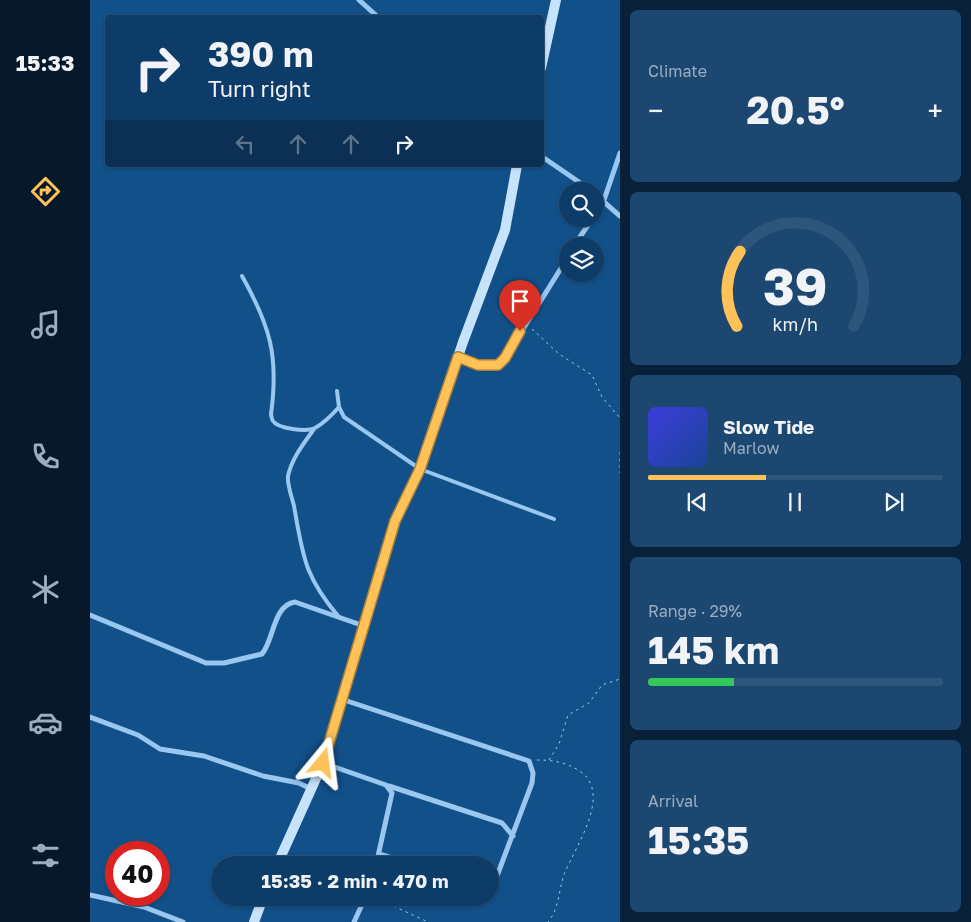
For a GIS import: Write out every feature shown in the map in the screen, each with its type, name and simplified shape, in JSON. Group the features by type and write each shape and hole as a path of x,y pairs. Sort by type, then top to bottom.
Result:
{"street":[{"path":"359,0 376,15"},
{"path":"544,54 556,0"},
{"path":"620,153 604,200 620,216"},
{"path":"544,158 579,182"},
{"path":"281,856 323,763 396,516 420,469 458,357 505,230 518,167"},
{"path":"458,357 478,365 498,365 505,358 559,271"},
{"path":"90,615 212,664 243,660 262,654 279,616 289,603 295,602 364,626"},
{"path":"341,699 529,761 533,774 532,783 499,871"},
{"path":"90,718 138,735 160,749 204,756 263,776 299,783 312,790"},
{"path":"323,763 502,823 513,836"},
{"path":"386,785 392,797 379,854 386,856"},
{"path":"90,894 144,907 183,922"},
{"path":"254,922 260,906"},
{"path":"354,922 362,906"}],"lane":[{"path":"242,276 255,298 270,337 275,367 271,414 273,421 277,425 303,431 314,429"},
{"path":"336,391 339,407 344,417 420,469 554,519"},
{"path":"339,407 314,429 296,456 288,480 302,551 309,573 317,589 339,617"}],"path":[{"path":"526,323 559,354 592,375 602,398 620,418"},
{"path":"620,452 620,472"},
{"path":"548,760 559,744 568,715 588,703 602,685 620,679"},
{"path":"529,761 548,760 580,771 588,779 594,795 586,827 564,876 557,908 548,922"},
{"path":"393,906 428,922"}],"route":[{"path":"323,763 398,510 420,469 458,357 478,365 498,365 505,358 520,331"}]}
